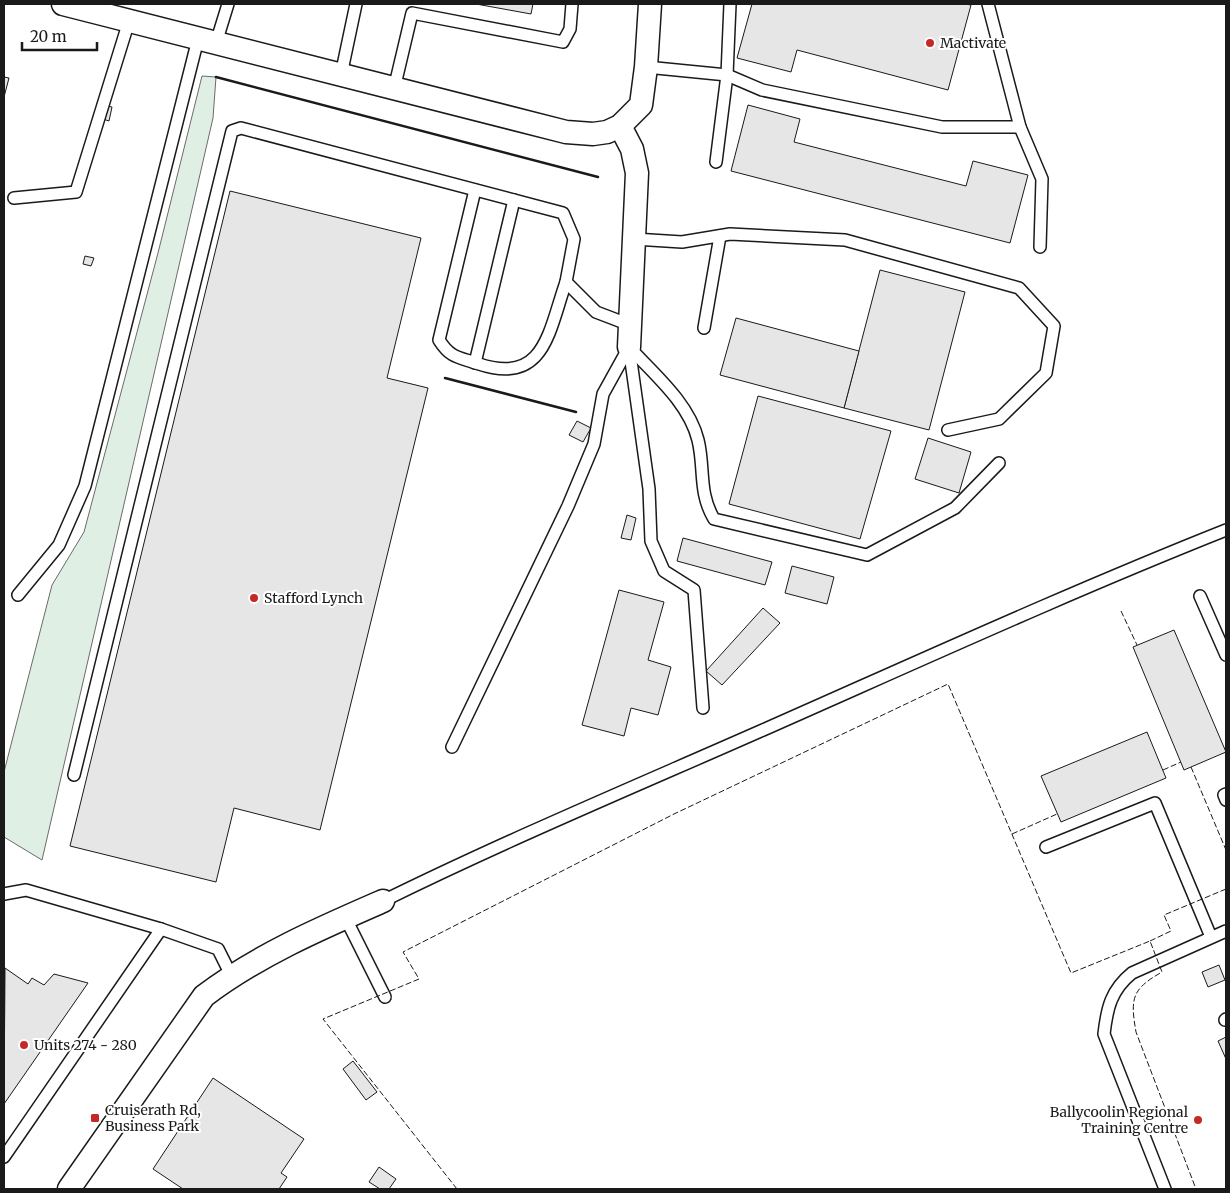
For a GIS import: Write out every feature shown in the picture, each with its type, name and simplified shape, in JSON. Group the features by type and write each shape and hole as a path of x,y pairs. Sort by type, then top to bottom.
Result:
{"street":[{"path":"63,4 566,132 593,134 607,132 620,126 641,105 646,67 650,4"},
{"path":"620,126 632,149 637,173 629,347"},
{"path":"69,1189 204,996 231,975 265,956 345,917 383,901"}],"lane":[{"path":"18,595 59,545 84,486 207,41 228,4"},
{"path":"342,75 356,4"},
{"path":"394,89 412,12 563,42 570,29 572,4"},
{"path":"716,162 727,75 730,4"},
{"path":"988,4 1020,127 1042,179 1040,247"},
{"path":"14,198 76,192 129,21"},
{"path":"646,67 727,75 762,90 942,128 1020,127"},
{"path":"74,775 232,131 241,128 563,213 574,239 566,282 541,352 522,368 499,371 448,354 439,340 474,190"},
{"path":"475,363 514,200"},
{"path":"634,239 682,242 730,234 845,240 1020,288 1054,326 1046,373 998,419 948,430"},
{"path":"704,328 720,236"},
{"path":"566,282 596,312 630,325"},
{"path":"629,347 672,394 692,424 698,440 706,504 714,519 867,555 955,508 1000,463"},
{"path":"629,347 649,489 651,541 664,571 694,590 703,708"},
{"path":"452,747 568,506 594,444 603,394 629,347"},
{"path":"383,901 449,868 1166,554 1226,530"},
{"path":"1200,596 1226,655"},
{"path":"1226,794 1224,795 1226,800"},
{"path":"1046,847 1155,802 1211,937"},
{"path":"4,894 26,890 161,929 218,949 231,975"},
{"path":"345,917 385,997"},
{"path":"4,1157 161,929"},
{"path":"1165,1189 1104,1034 1106,1014 1120,983 1132,973 1226,931"}],"green space":[{"path":"202,76 216,77 213,118 42,860 4,837 4,772 52,585 84,532 158,253"}],"building":[{"path":"476,4 533,4 531,14"},
{"path":"752,4 971,5 948,90 797,50 791,72 737,58"},
{"path":"4,77 9,78 4,97"},
{"path":"103,105 112,107 109,121 100,118"},
{"path":"748,105 800,119 794,142 966,186 973,161 1028,175 1010,243 731,171"},
{"name":"Stafford Lynch","path":"230,191 421,238 387,378 428,388 320,830 234,808 216,882 70,846"},
{"path":"85,256 94,258 91,266 83,264"},
{"path":"880,270 965,292 929,430 844,408"},
{"path":"736,318 859,351 844,408 720,375"},
{"path":"758,396 891,431 860,539 729,504"},
{"path":"577,421 591,428 583,442 569,435"},
{"path":"928,438 971,452 959,493 915,479"},
{"path":"627,515 636,518 631,540 621,538"},
{"path":"683,538 772,562 765,585 677,561"},
{"path":"792,566 834,577 827,604 785,593"},
{"path":"619,590 664,602 648,660 671,667 658,715 631,708 624,736 582,725"},
{"path":"763,608 780,623 722,685 706,671"},
{"path":"1174,630 1226,752 1184,770 1133,647"},
{"path":"1147,732 1166,778 1061,822 1041,776"},
{"path":"1219,965 1225,980 1208,987 1202,972"},
{"name":"Units 274 - 280","path":"5,968 28,984 32,978 44,985 54,974 88,983 4,1104"},
{"path":"1226,1037 1226,1059 1218,1041"},
{"path":"353,1061 377,1092 366,1100 343,1069"},
{"path":"213,1078 304,1139 281,1173 287,1177 279,1189 183,1189 153,1169"},
{"path":"379,1167 396,1179 389,1189 380,1189 369,1182"}],"fence":[{"path":"1121,611 1137,645"},
{"path":"457,1189 323,1019 419,979 403,952 674,814 948,684 1071,973 1150,941 1162,972 1139,989 1133,1011 1136,1032 1196,1189"},
{"path":"1163,770 1181,762"},
{"path":"1191,767 1226,850"},
{"path":"1012,834 1057,814"},
{"path":"1150,941 1171,931 1164,915 1226,889"}],"wall":[{"path":"216,77 598,177"},
{"path":"445,378 576,412"}],"place":[{"name":"Mactivate","path":"930,43"},
{"name":"Stafford Lynch","path":"254,598"},
{"name":"Units 274 - 280","path":"24,1045"},
{"name":"Cruiserath Rd, Business Park","path":"95,1118"},
{"name":"Ballycoolin Regional Training Centre","path":"1198,1120"}]}
